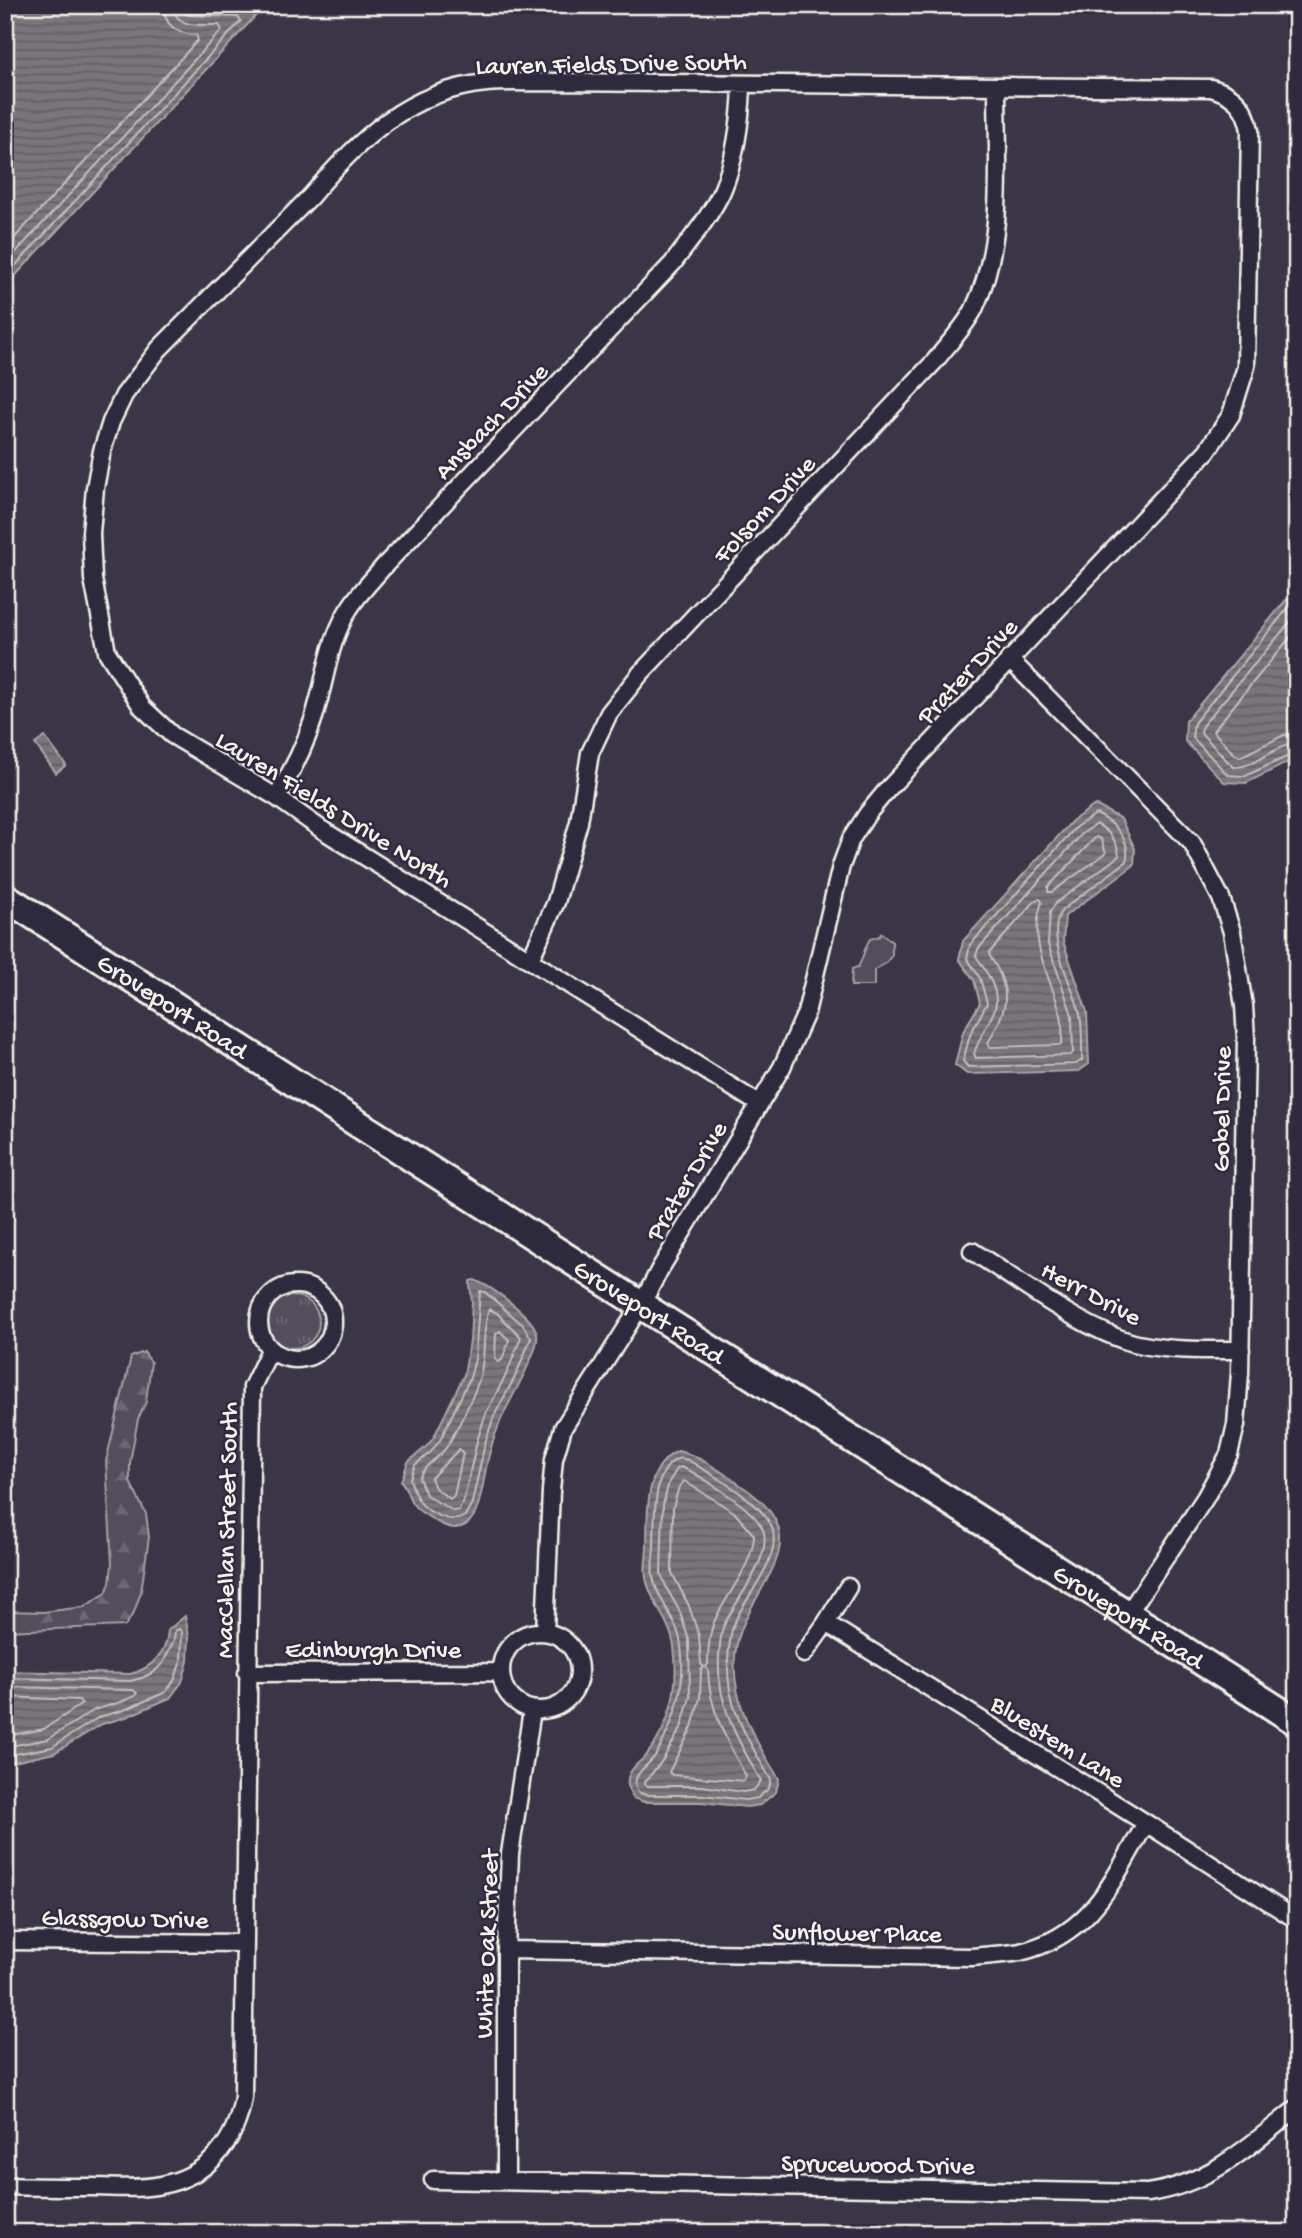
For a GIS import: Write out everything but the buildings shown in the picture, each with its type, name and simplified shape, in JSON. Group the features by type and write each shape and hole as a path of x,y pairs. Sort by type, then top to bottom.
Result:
{"main road":[{"name":"Groveport Road","path":"5,897 640,1305 1297,1722"}],"street":[{"name":"Lauren Fields Drive South","path":"111,422 124,395 159,349 310,197 331,172 379,125 401,111 441,93 486,83 1212,88"},
{"name":"Ansbach Drive","path":"276,797 290,775 305,742 319,701 325,668 342,620 357,598 384,566 673,263 710,213 722,190 734,148 741,116 741,84"},
{"name":"Folsom Drive","path":"530,960 556,902 579,822 590,753 609,713 640,674 935,361 973,310 989,261 996,212 997,86"},
{"name":"Prater Drive","path":"640,1305 782,1067 806,1013 830,906 851,839 867,813 1207,451 1231,415 1246,367 1250,130 1245,110 1238,102 1230,95 1212,88"},
{"name":"Lauren Fields Drive North","path":"111,422 95,488 93,579 107,652 142,707 173,735 276,797 321,829 759,1104"},
{"name":"Gobel Drive","path":"1009,659 1192,843 1221,898 1232,932 1244,1006 1241,1350 1236,1425 1229,1454 1205,1498 1127,1615"},
{"name":"Herr Drive","path":"972,1251 1072,1315 1108,1333 1141,1345 1190,1350 1241,1350"},
{"path":"290,1285 307,1286 321,1294 331,1308 334,1325 329,1341 317,1353 302,1359 285,1358 270,1350 261,1336 258,1320 263,1304 274,1291 290,1285"},
{"path":"545,1632 551,1490 554,1460 563,1428 640,1305"},
{"name":"MacClellan Street South","path":"5,2186 137,2188 162,2185 184,2178 215,2158 240,2118 243,2097 252,1387 270,1350"},
{"path":"804,1654 848,1587"},
{"name":"Bluestem Lane","path":"826,1623 1297,1920"},
{"path":"531,1632 545,1632 557,1635 576,1653 579,1678 568,1700 545,1711 532,1710 520,1706 510,1697 500,1672 502,1659 509,1647 519,1638 531,1632"},
{"name":"Edinburgh Drive","path":"247,1674 500,1672"},
{"name":"White Oak Street","path":"506,2180 506,1950 510,1854 532,1710"},
{"name":"Sunflower Place","path":"506,1950 972,1957 1020,1952 1061,1937 1089,1915 1108,1889 1146,1823"},
{"name":"Glassgow Drive","path":"5,1941 244,1943"},
{"name":"Sprucewood Drive","path":"433,2180 1148,2193 1172,2189 1200,2179 1227,2163 1297,2108"}],"green space":[{"path":"881,933 892,942 892,955 886,963 874,970 874,986 851,986 852,969 858,967 870,939 880,936"},
{"path":"293,1296 303,1298 311,1304 317,1312 317,1332 311,1340 303,1346 293,1348 283,1346 275,1340 269,1332 267,1322 269,1312 275,1304 283,1298"},
{"path":"144,1352 151,1362 146,1402 138,1419 130,1462 130,1482 146,1514 149,1537 141,1592 134,1612 125,1626 5,1631 5,1611 43,1612 84,1607 106,1593 112,1564 106,1461 131,1357"}],"water":[{"path":"5,8 261,10 5,287"},
{"path":"1297,597 1297,758 1246,783 1224,782 1185,741 1186,721 1286,600"},
{"path":"45,737 66,765 56,773 35,744"},
{"path":"1095,805 1121,819 1135,849 1134,865 1065,916 1063,941 1087,1012 1089,1064 1079,1071 967,1074 955,1065 963,1032 980,1003 974,980 959,959 963,941 1072,821"},
{"path":"474,1280 501,1295 520,1311 534,1327 537,1341 496,1433 475,1513 462,1527 452,1528 418,1510 401,1481 408,1462 434,1437 464,1375 470,1341 470,1281"},
{"path":"678,1451 702,1460 739,1484 765,1506 778,1526 780,1546 774,1566 741,1631 735,1656 741,1705 754,1736 779,1779 776,1792 760,1805 747,1807 701,1802 644,1802 633,1798 628,1786 632,1770 648,1753 663,1729 672,1703 674,1647 669,1629 648,1587 645,1570 648,1506 653,1480 667,1458"},
{"path":"185,1616 189,1637 188,1661 182,1682 170,1698 102,1724 54,1753 5,1764 5,1671 138,1672 156,1659 165,1646 168,1630"}]}
